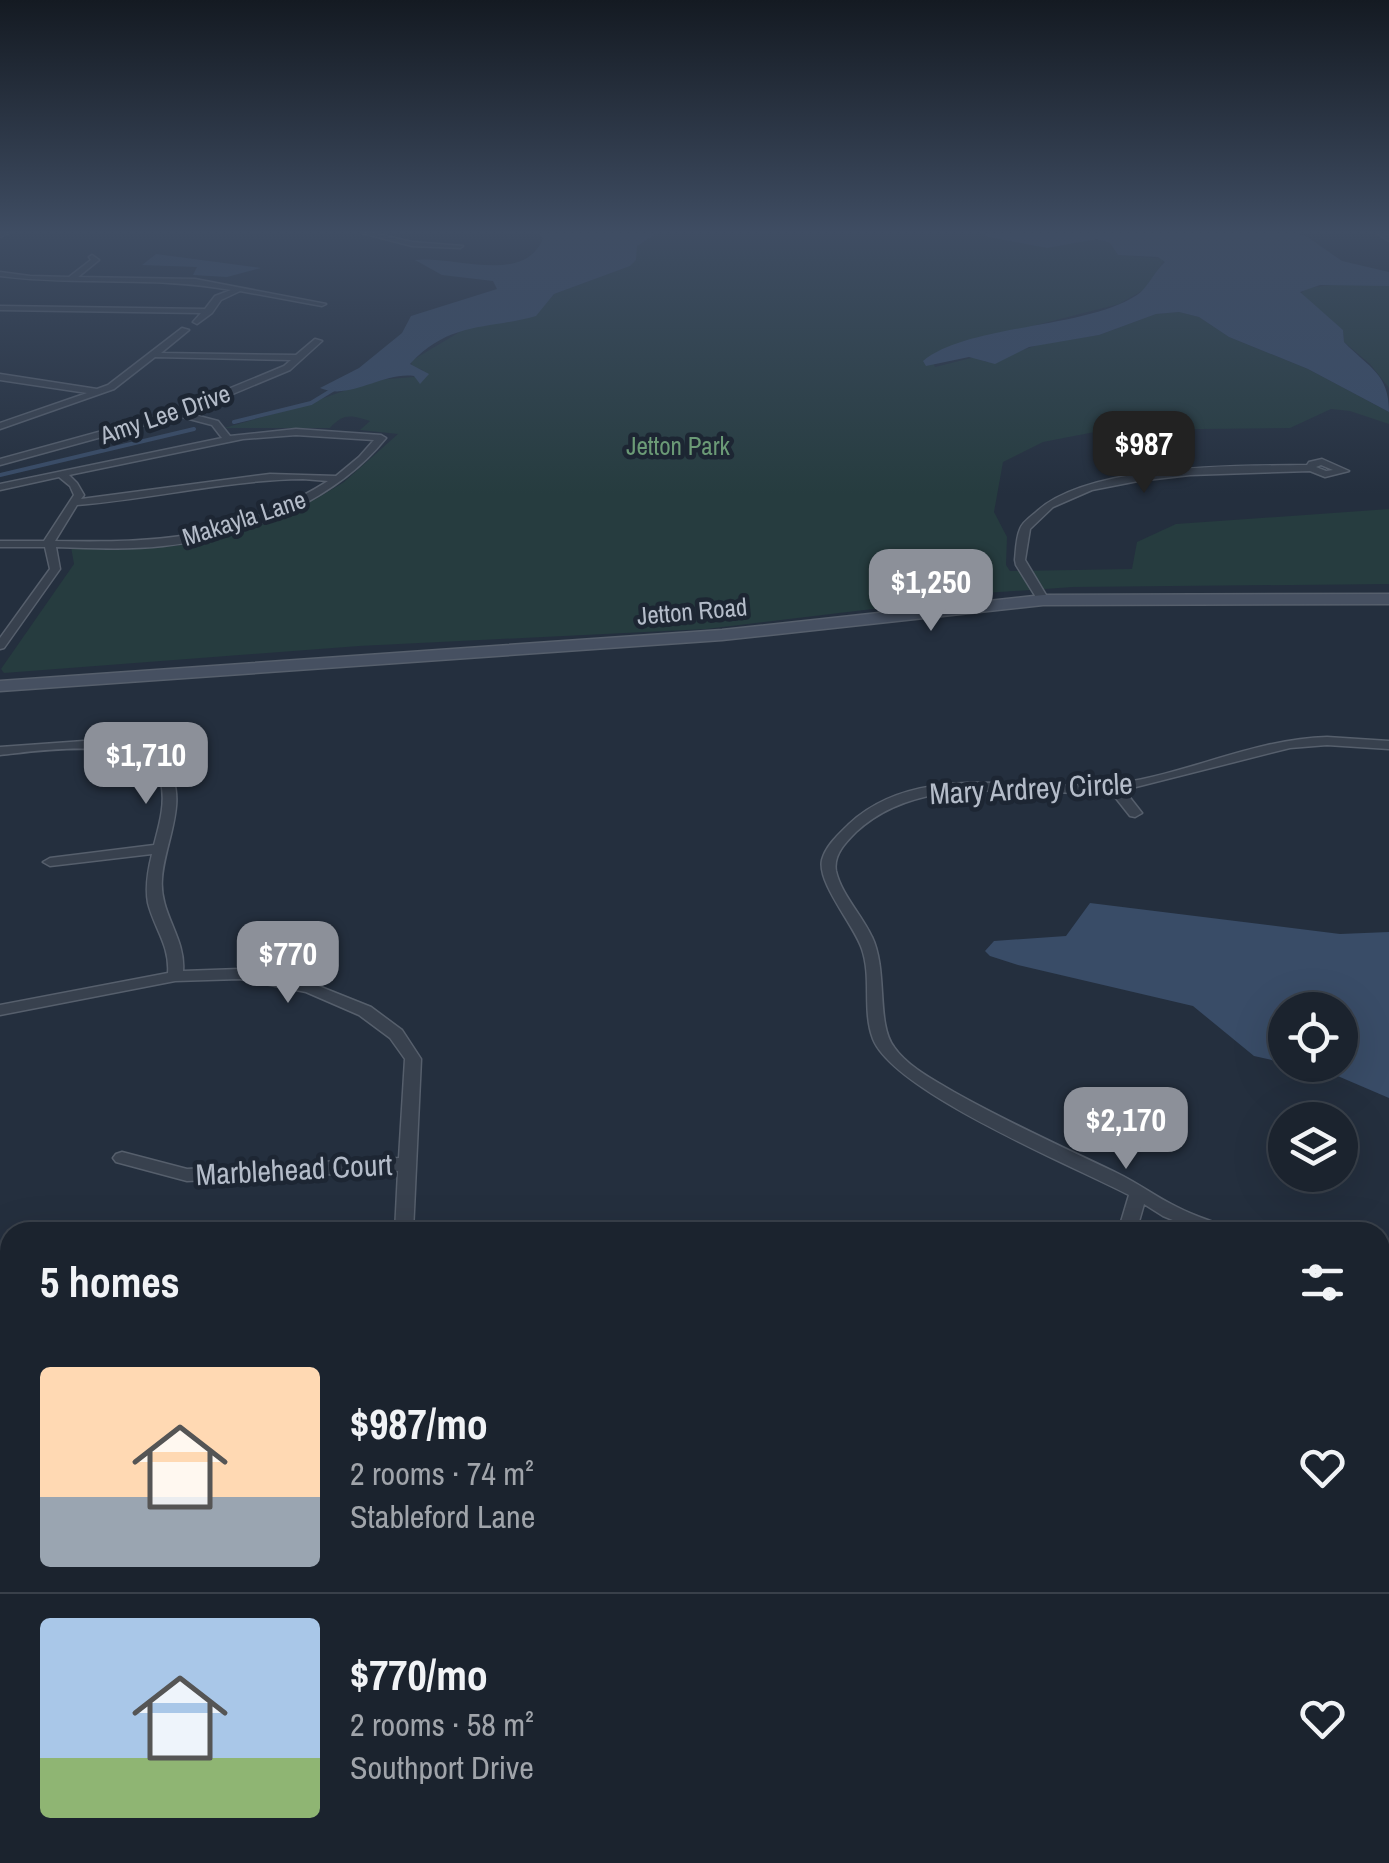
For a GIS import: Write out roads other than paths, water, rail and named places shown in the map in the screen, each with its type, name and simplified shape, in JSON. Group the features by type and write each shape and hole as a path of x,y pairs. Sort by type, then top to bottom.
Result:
{"street":[{"path":"0,426 100,392 157,355 185,330"},
{"name":"Amy Lee Drive","path":"0,462 178,413 274,374 318,341"},
{"path":"157,355 300,358"},
{"path":"0,377 100,392"},
{"path":"178,413 215,423 227,438"},
{"name":"Makayla Lane","path":"0,487 227,438 296,432 381,438 336,479 298,502 190,539 134,544 0,544"},
{"path":"1044,600 1020,562 1022,542 1036,518 1066,497 1089,487 1162,473 1311,468"},
{"path":"0,646 55,569 49,538 77,502 78,490 60,474"},
{"path":"77,502 146,496 230,478 290,475 336,479"},
{"name":"Jetton Road","path":"0,686 722,635 1044,600 1389,599"},
{"path":"126,749 155,734 173,734 184,741 180,750 156,763"},
{"name":"Mary Ardrey Circle","path":"1195,1222 952,1098 896,1062 879,1032 874,962 868,942 839,894 828,865 835,847 860,818 902,798 954,790 1115,788 1288,744 1328,741 1389,746"},
{"path":"0,751 82,745 126,749 156,763 168,777 170,793 154,892 178,948 175,976"},
{"path":"1115,788 1135,813"},
{"path":"50,862 159,848"},
{"path":"0,1010 175,976 240,974 290,982 331,996 384,1024 403,1042 412,1060 405,1222"},
{"name":"Marblehead Court","path":"122,1158 187,1176 408,1164"},
{"path":"1130,1222 1139,1192"}],"water":[{"path":"409,320 518,320 470,329 440,340 410,364 429,374 420,384 414,376 402,376 343,391 320,388 359,368 402,333"},
{"path":"1060,320 1140,320 1099,335 1029,347 995,364 969,357 926,366 923,361 943,349"},
{"path":"1203,320 1332,320 1343,330 1344,342 1381,380 1389,412 1308,369 1229,337"},
{"path":"1090,903 1340,934 1389,932 1389,1098 1352,1082 1358,1082 1358,992 1268,992 1268,1059 1254,1056 1193,1006 990,956 985,951 994,941 1066,936"}],"waterway":[{"path":"234,422 311,403 334,389"},
{"path":"0,475 194,429"}],"park label":[{"name":"Jetton Park","path":"678,446"}]}
